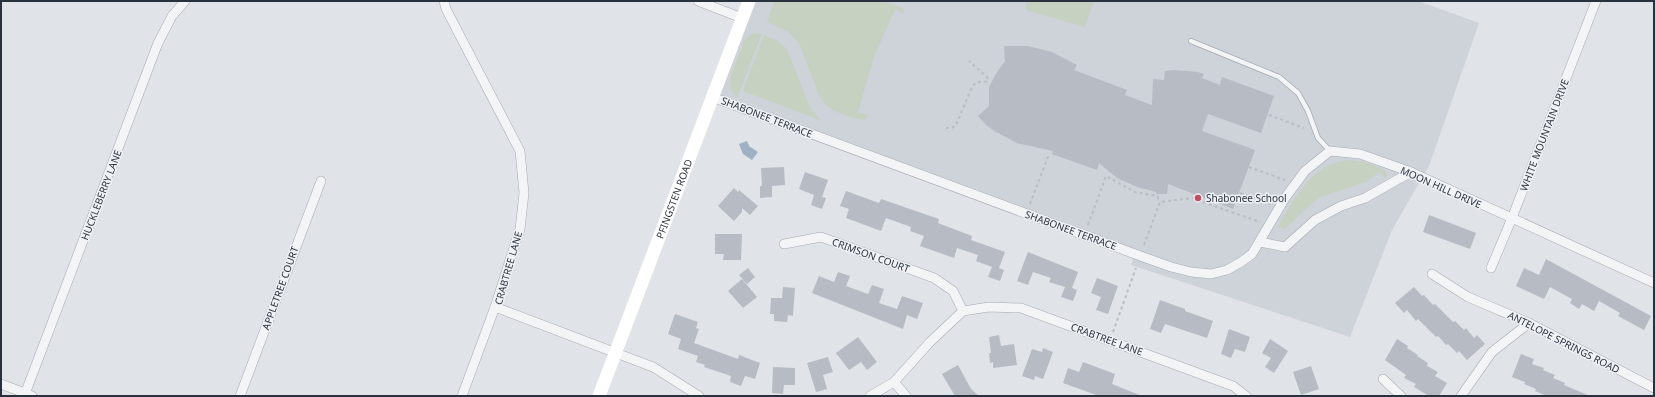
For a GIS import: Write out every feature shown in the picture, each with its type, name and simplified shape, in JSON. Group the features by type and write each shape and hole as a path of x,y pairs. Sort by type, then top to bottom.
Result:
{"main road":[{"name":"PFINGSTEN ROAD","path":"599,396 749,1"}],"street":[{"name":"HUCKLEBERRY LANE","path":"29,395 158,43 172,16 185,1"},
{"name":"CRABTREE LANE","path":"444,1 446,9 520,151 524,193 520,229 495,308 653,367 699,396"},
{"path":"698,1 742,18"},
{"name":"WHITE MOUNTAIN DRIVE","path":"1491,268 1512,218 1596,1"},
{"name":"SHABONEE TERRACE","path":"712,96 1171,267 1191,272 1211,274 1227,270 1252,254 1260,242"},
{"path":"1330,151 1305,171 1285,198 1260,242 1285,247 1315,220 1341,206 1365,198 1410,172"},
{"name":"MOON HILL DRIVE","path":"1330,151 1360,154 1410,172 1654,283"},
{"name":"APPLETREE COURT","path":"240,396 321,181"},
{"name":"CRIMSON COURT","path":"784,244 821,237 934,278 953,291 963,311"},
{"name":"ANTELOPE SPRINGS ROAD","path":"1432,274 1468,297 1529,323 1654,388"},
{"name":"CRABTREE LANE","path":"963,311 989,307 1021,308 1233,386 1246,396"},
{"path":"462,396 495,308"},
{"path":"870,396 894,382 930,342 963,311"},
{"path":"1461,396 1492,352 1529,323"},
{"path":"1383,379 1401,396"},
{"path":"894,382 906,396"},
{"path":"1,384 29,395"}],"lane":[{"path":"1191,41 1279,77 1298,93 1308,111 1318,138 1330,151"}],"path":[{"path":"946,128 952,128 956,125 972,87 976,82 986,82 988,78 969,61"},
{"path":"1269,115 1304,128"},
{"path":"1030,204 1049,154"},
{"path":"1249,167 1288,181"},
{"path":"1088,225 1106,176 1135,192 1157,196 1160,202 1144,246"},
{"path":"1240,193 1273,205"},
{"path":"1160,202 1173,202 1192,198 1263,223"},
{"path":"1112,335 1136,268"}],"shaded area":[{"name":"Shabonee School","path":"749,1 1418,1 1479,23 1429,166 1392,230 1350,337 1131,265 1135,254 712,97"}],"green space":[{"path":"774,1 882,1 903,8 904,14 895,9 874,57 858,112 868,115 865,120 837,112 826,105 822,100 799,43 787,31 767,22"},
{"path":"1027,1 1094,1 1085,27 1026,10 1025,8"},
{"path":"754,33 762,34 737,98 730,89 731,76 745,39"},
{"path":"764,35 776,40 787,49 809,105 820,120 743,91"},
{"path":"1348,160 1376,166 1385,171 1387,176 1386,178 1379,172 1366,182 1321,197 1311,204 1285,229 1278,227 1298,194 1314,175 1335,163"}],"water":[{"path":"747,141 749,146 758,152 752,160 743,154 739,144"}],"building":[{"path":"1004,46 1028,46 1052,52 1077,65 1074,70 1127,90 1125,95 1152,105 1153,79 1164,80 1165,71 1174,70 1198,72 1204,74 1202,78 1220,85 1222,77 1274,96 1261,133 1208,114 1202,131 1255,150 1233,209 1168,184 1167,194 1156,194 1156,192 1137,187 1117,178 1099,163 1097,170 1052,154 1053,151 1017,143 986,125 978,116 989,106 989,87 1005,61"},
{"path":"784,167 785,185 772,186 772,197 760,198 760,186 762,186 761,168"},
{"path":"805,172 828,180 822,197 826,198 822,209 811,205 814,195 799,189"},
{"path":"734,188 738,192 739,190 758,206 750,215 742,208 742,212 734,221 718,206"},
{"path":"846,191 879,203 881,199 939,219 938,223 972,236 971,240 1005,252 999,268 1004,270 1000,281 988,277 992,267 976,261 978,255 957,248 954,258 920,246 924,236 910,231 911,227 886,218 881,231 846,218 849,209 840,206"},
{"path":"1429,215 1476,233 1470,249 1423,232"},
{"path":"715,234 742,234 741,260 723,260 724,254 715,254"},
{"path":"1028,252 1078,272 1072,288 1077,290 1073,301 1061,297 1065,287 1049,282 1051,278 1033,272 1028,285 1017,281"},
{"path":"1546,259 1651,316 1644,330 1618,316 1620,313 1599,301 1594,311 1582,304 1579,309 1570,303 1572,299 1550,287 1544,299 1516,286 1524,268 1539,275"},
{"path":"748,268 755,277 747,284 739,275"},
{"path":"838,272 850,276 846,286 868,294 872,285 884,289 879,303 897,309 902,296 923,303 917,319 907,315 903,329 812,293 819,276 834,282"},
{"path":"1097,278 1118,286 1108,314 1096,310 1101,297 1091,293"},
{"path":"742,279 757,297 743,308 728,291"},
{"path":"783,287 795,288 793,316 788,315 787,322 774,321 774,314 770,314 771,298 782,298"},
{"path":"1414,287 1433,305 1435,304 1453,322 1455,321 1464,330 1466,328 1474,338 1477,335 1485,344 1467,360 1459,351 1457,353 1448,344 1446,345 1438,336 1436,337 1418,319 1416,321 1407,310 1404,313 1395,303"},
{"path":"1160,300 1213,321 1207,338 1165,324 1161,333 1150,329"},
{"path":"675,314 698,322 696,328 699,329 694,343 738,359 739,355 760,363 755,379 745,376 741,386 730,382 731,376 704,367 705,365 696,362 698,356 678,349 681,339 668,334"},
{"path":"1229,329 1250,337 1245,352 1235,349 1231,358 1221,354"},
{"path":"999,335 1001,346 1014,344 1017,365 993,368 993,362 990,363 989,353 991,353 989,337"},
{"path":"858,337 877,362 867,370 861,362 849,370 836,353"},
{"path":"1270,339 1288,351 1274,373 1265,367 1271,358 1262,353"},
{"path":"1397,339 1428,363 1427,366 1438,372 1435,376 1447,383 1439,396 1429,396 1414,387 1416,384 1404,378 1406,375 1385,360"},
{"path":"1043,348 1053,352 1043,379 1035,376 1034,380 1022,376 1032,349 1042,352"},
{"path":"1521,354 1534,359 1532,364 1544,368 1543,370 1555,375 1553,378 1565,383 1564,385 1590,396 1547,396 1524,384 1525,382 1512,377"},
{"path":"828,357 833,372 823,375 827,389 816,392 807,363"},
{"path":"1083,362 1115,374 1112,384 1142,396 1099,396 1063,383 1068,368 1079,372"},
{"path":"958,365 971,389 979,396 955,396 942,374"},
{"path":"1311,366 1319,389 1301,395 1293,372"},
{"path":"773,367 795,368 795,385 784,385 783,394 772,393"}],"place":[{"name":"Shabonee School","path":"1198,198"}]}
